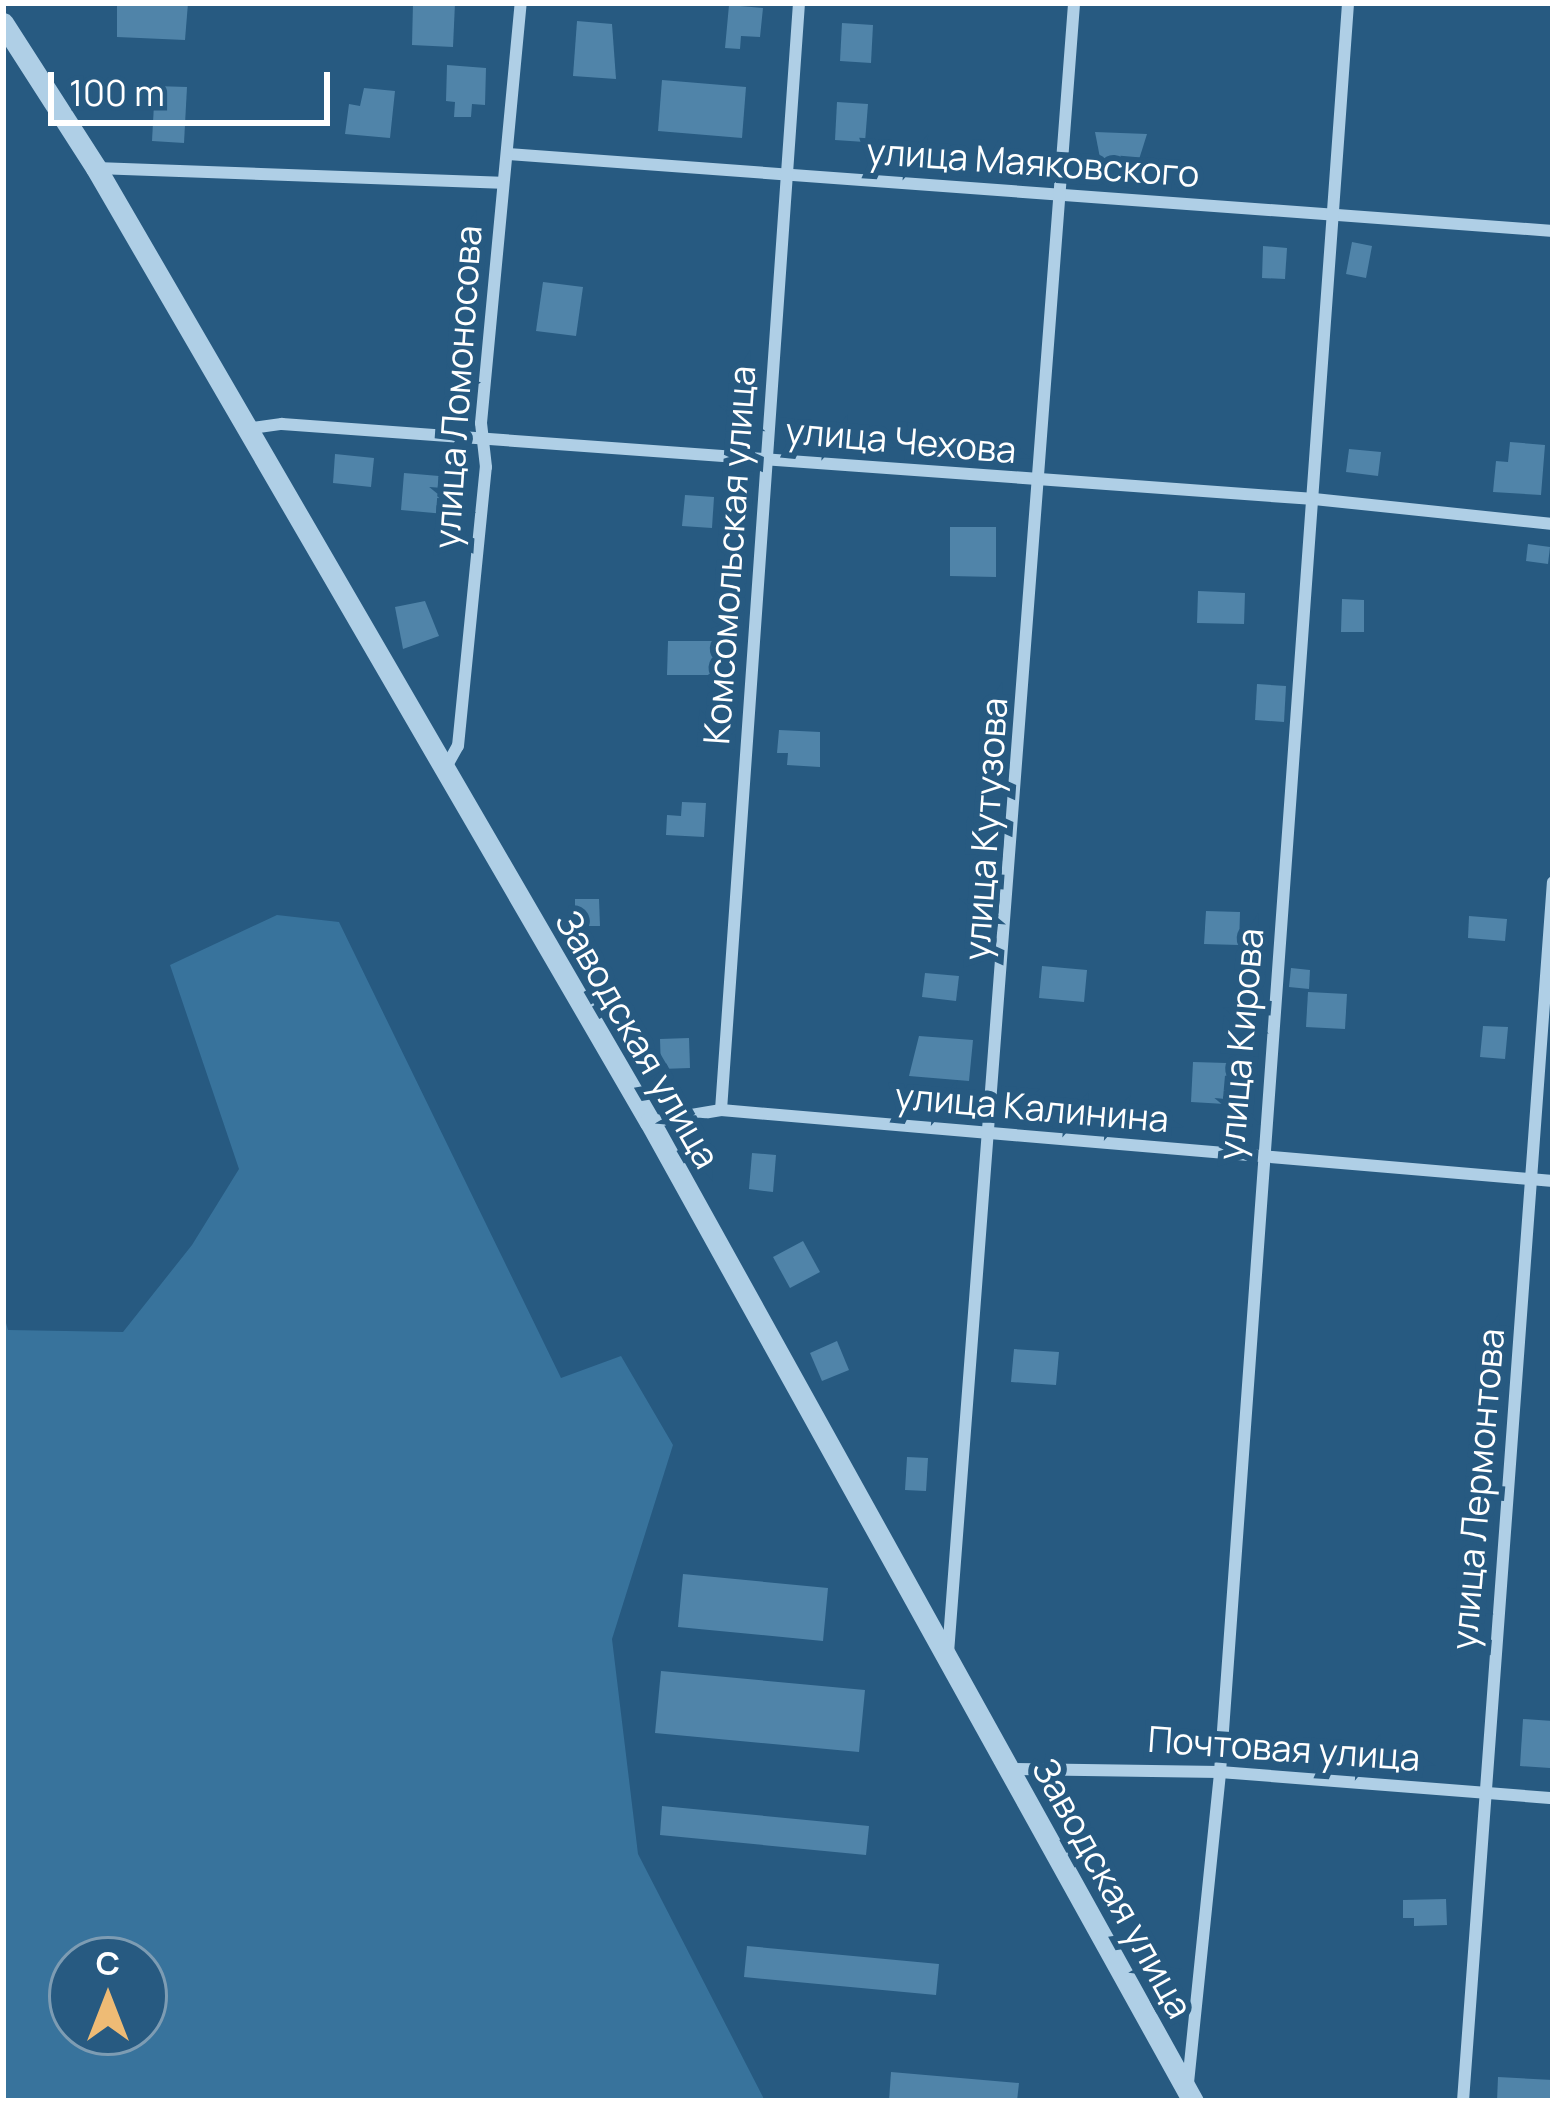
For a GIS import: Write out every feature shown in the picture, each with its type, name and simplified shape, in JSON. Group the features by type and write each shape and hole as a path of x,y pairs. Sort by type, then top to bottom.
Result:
{"street":[{"name":"улица Ломоносова","path":"444,771 458,746 501,183 508,154 520,3"},
{"name":"Комсомольская улица","path":"721,1111 782,173 799,3"},
{"name":"улица Кутузова","path":"947,1658 993,1136 1074,3"},
{"name":"улица Кирова","path":"1190,2095 1220,1772 1261,1155 1348,3"},
{"name":"Заводская улица","path":"3,23 95,168 650,1121 1190,2095"},
{"name":"улица Маяковского","path":"508,154 1553,231"},
{"path":"95,168 501,183"},
{"name":"улица Чехова","path":"244,429 282,424 484,444 767,459 1314,499 1553,524"},
{"name":"улица Лермонтова","path":"1462,2101 1553,882"},
{"name":"улица Калинина","path":"650,1121 721,1111 1553,1181"},
{"name":"Почтовая улица","path":"1010,1769 1220,1772 1553,1798"}],"shaded area":[{"path":"277,915 339,922 561,1378 621,1356 673,1445 612,1639 638,1854 765,2101 3,2101 3,1312 8,1330 123,1332 192,1245 239,1169 170,965"}],"building":[{"path":"117,3 188,3 185,40 117,37"},
{"path":"413,3 455,3 453,47 412,45"},
{"path":"729,5 763,8 760,37 741,36 740,49 725,48"},
{"path":"577,21 612,24 616,79 573,76"},
{"path":"842,23 873,25 871,63 840,61"},
{"path":"447,65 486,68 485,105 472,104 471,117 454,117 455,102 446,101"},
{"path":"662,80 746,87 742,138 658,131"},
{"path":"155,86 187,87 184,143 152,141"},
{"path":"364,88 395,91 390,138 345,134 349,104 360,106"},
{"path":"837,102 868,104 865,142 835,140"},
{"path":"1095,132 1147,134 1136,169 1102,168"},
{"path":"1352,242 1372,246 1366,278 1346,274"},
{"path":"1263,246 1287,248 1285,279 1262,278"},
{"path":"543,282 583,287 576,336 536,331"},
{"path":"1510,442 1545,445 1541,495 1493,492 1496,461 1508,462"},
{"path":"1349,449 1381,452 1378,476 1346,472"},
{"path":"335,454 374,458 371,487 333,483"},
{"path":"404,473 439,476 438,493 457,494 456,515 401,510"},
{"path":"685,495 714,497 712,528 682,526"},
{"path":"950,527 996,527 996,577 950,576"},
{"path":"1528,544 1550,547 1548,564 1526,561"},
{"path":"1198,591 1245,593 1244,624 1197,623"},
{"path":"1342,599 1364,600 1364,632 1341,632"},
{"path":"425,601 439,636 403,649 395,607"},
{"path":"668,641 722,641 721,675 667,675"},
{"path":"1257,684 1286,686 1284,722 1255,720"},
{"path":"779,730 820,732 820,767 787,765 788,753 777,753"},
{"path":"682,802 706,803 704,837 666,835 667,815 681,816"},
{"path":"575,899 599,899 600,926 575,926"},
{"path":"1206,911 1240,912 1239,945 1204,944"},
{"path":"1469,916 1507,919 1505,941 1468,938"},
{"path":"1042,966 1087,970 1084,1002 1039,998"},
{"path":"1291,968 1310,970 1309,989 1289,987"},
{"path":"925,973 959,976 956,1001 922,997"},
{"path":"1308,992 1347,994 1345,1029 1306,1027"},
{"path":"1483,1026 1508,1027 1505,1059 1480,1057"},
{"path":"919,1036 973,1040 969,1081 909,1076"},
{"path":"689,1038 690,1068 661,1069 660,1039"},
{"path":"1193,1062 1227,1063 1225,1104 1191,1102"},
{"path":"752,1153 776,1155 773,1192 749,1189"},
{"path":"803,1241 820,1272 790,1288 773,1257"},
{"path":"837,1341 849,1370 822,1381 810,1353"},
{"path":"1014,1349 1059,1352 1056,1385 1011,1382"},
{"path":"907,1457 928,1458 926,1491 905,1490"},
{"path":"683,1574 828,1588 823,1641 678,1627"},
{"path":"661,1671 865,1690 859,1752 655,1733"},
{"path":"1523,1719 1553,1721 1550,1768 1520,1766"},
{"path":"662,1806 869,1826 866,1855 660,1835"},
{"path":"1446,1899 1447,1925 1414,1926 1414,1918 1403,1918 1403,1900"},
{"path":"747,1946 939,1964 936,1995 744,1977"},
{"path":"891,2072 1019,2083 1017,2101 889,2101"},
{"path":"1498,2077 1553,2080 1553,2101 1497,2101"}]}
